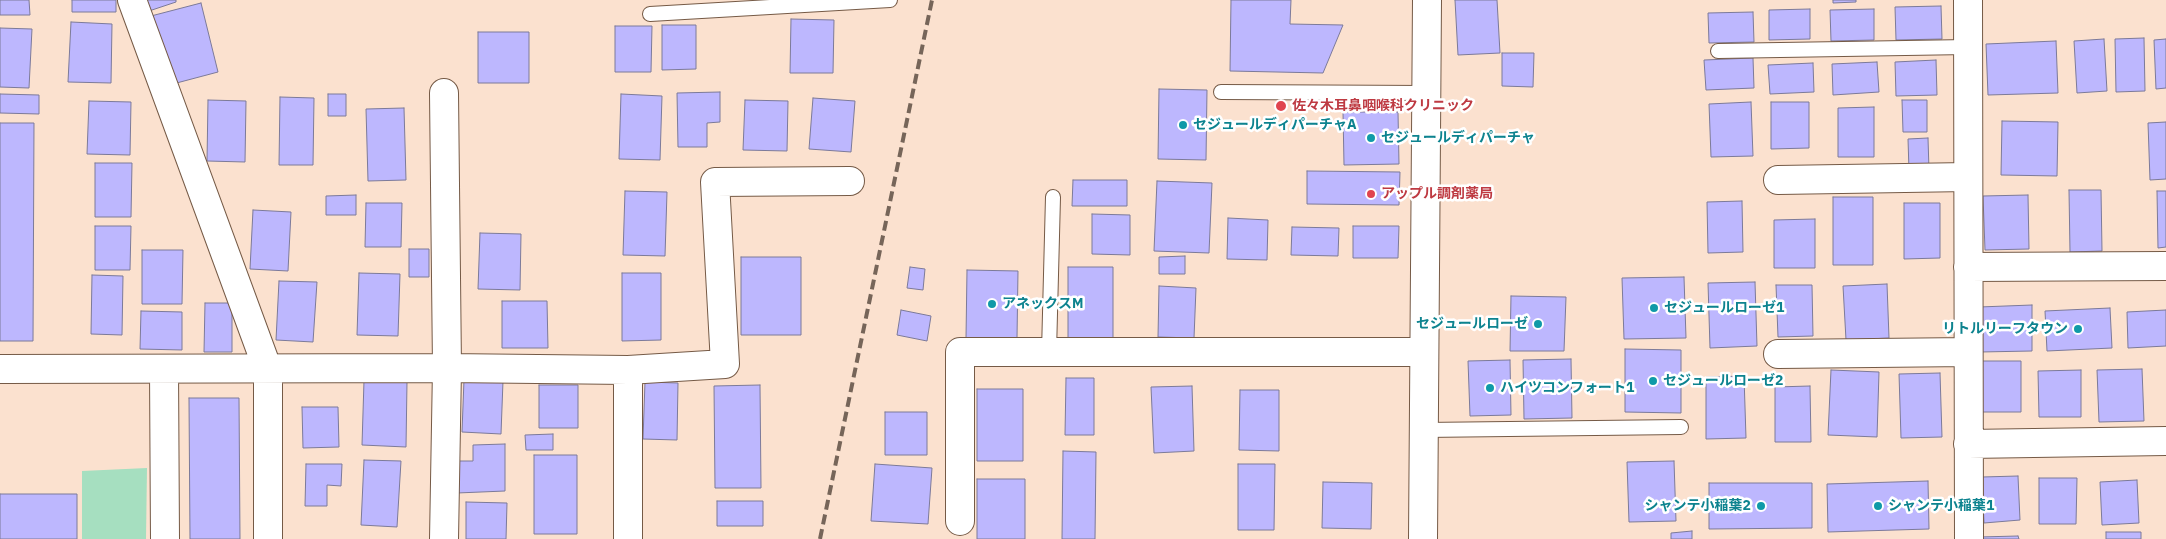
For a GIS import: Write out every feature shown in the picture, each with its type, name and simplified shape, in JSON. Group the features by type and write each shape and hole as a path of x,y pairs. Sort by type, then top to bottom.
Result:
{"street":[{"path":"132,0 268,370 268,539"},
{"path":"1423,539 1427,0"},
{"path":"1968,0 1968,539"},
{"path":"444,93 447,368 444,539"},
{"path":"1778,180 1968,178"},
{"path":"0,369 268,370 447,368 628,370 725,364 715,182 850,181"},
{"path":"1968,268 2166,266"},
{"path":"960,521 960,352 1424,352"},
{"path":"1778,354 1968,352"},
{"path":"164,370 165,539"},
{"path":"628,370 628,539"},
{"path":"1968,444 2166,441"}],"lane":[{"path":"650,14 890,0"},
{"path":"1718,51 1968,47"},
{"path":"1221,92 1426,93"},
{"path":"1049,352 1052,197"},
{"path":"1423,430 1681,427"}],"green space":[{"path":"147,468 146,539 82,539 82,471"}],"building":[{"path":"0,0 29,0 30,15 0,15"},
{"path":"72,0 116,0 116,12 72,12"},
{"path":"142,0 176,0 176,2 146,12"},
{"path":"1231,0 1291,0 1290,24 1343,25 1323,73 1230,71"},
{"path":"1455,0 1497,0 1500,53 1458,55"},
{"path":"1833,0 1856,0 1856,2 1833,3"},
{"path":"201,3 218,72 169,85 151,16"},
{"path":"1941,6 1942,39 1896,40 1895,7"},
{"path":"1810,9 1810,39 1769,40 1769,10"},
{"path":"1874,9 1874,40 1831,41 1830,10"},
{"path":"1753,12 1754,42 1709,43 1708,13"},
{"path":"791,19 834,20 833,73 790,73"},
{"path":"71,22 112,24 111,83 68,82"},
{"path":"662,25 696,25 696,69 662,70"},
{"path":"615,26 652,26 651,72 615,72"},
{"path":"0,28 32,29 29,88 0,87"},
{"path":"478,32 529,32 529,83 478,83"},
{"path":"2144,38 2145,91 2116,92 2115,39"},
{"path":"2104,39 2107,91 2077,93 2074,41"},
{"path":"2166,39 2166,88 2156,89 2154,40"},
{"path":"2056,41 2058,93 1988,95 1986,44"},
{"path":"1502,53 1534,53 1533,87 1502,86"},
{"path":"1753,58 1754,88 1706,90 1704,60"},
{"path":"1936,60 1937,95 1896,96 1895,62"},
{"path":"1877,62 1879,92 1833,95 1832,64"},
{"path":"1813,63 1814,92 1770,94 1768,65"},
{"name":"セジュールディパーチャA","path":"1159,89 1207,90 1206,160 1158,159"},
{"path":"720,92 720,122 707,123 707,147 678,147 677,93"},
{"path":"0,94 39,95 39,114 0,113"},
{"path":"328,94 346,94 346,116 328,116"},
{"path":"621,94 662,96 660,160 619,159"},
{"path":"280,97 314,98 313,165 279,165"},
{"path":"813,98 855,101 851,152 809,149"},
{"path":"208,100 246,101 245,162 207,161"},
{"path":"745,100 788,101 787,151 743,150"},
{"path":"1902,100 1927,100 1927,132 1903,132"},
{"path":"89,101 131,102 130,155 87,154"},
{"path":"1751,102 1753,156 1711,157 1709,104"},
{"path":"1771,102 1809,102 1809,148 1771,149"},
{"path":"1874,107 1874,157 1838,157 1838,108"},
{"path":"404,108 406,180 368,181 366,109"},
{"name":"セジュールディパーチャ","path":"1343,112 1398,112 1399,164 1344,165"},
{"path":"2002,121 2058,122 2057,176 2001,175"},
{"path":"2166,122 2166,179 2150,180 2148,123"},
{"path":"0,123 34,123 33,341 0,341"},
{"path":"1928,138 1929,170 1909,171 1908,139"},
{"path":"95,163 132,163 131,217 95,217"},
{"path":"1307,171 1400,172 1399,205 1307,204"},
{"path":"1073,180 1127,180 1127,206 1072,206"},
{"path":"1157,181 1212,183 1209,253 1154,251"},
{"path":"2069,190 2101,190 2102,251 2070,252"},
{"path":"625,191 667,192 665,256 623,255"},
{"path":"2157,191 2166,191 2166,247 2158,248"},
{"path":"356,195 356,215 326,215 326,196"},
{"path":"2028,195 2029,249 1985,250 1983,196"},
{"path":"1833,197 1873,197 1873,265 1833,265"},
{"path":"1742,201 1743,252 1708,253 1707,202"},
{"path":"366,203 402,203 401,247 365,247"},
{"path":"1904,203 1940,203 1940,258 1904,259"},
{"path":"253,210 291,212 288,271 250,269"},
{"path":"1092,214 1130,215 1130,255 1092,254"},
{"path":"1228,218 1268,220 1267,260 1227,259"},
{"path":"1815,219 1815,268 1774,268 1774,220"},
{"path":"95,226 131,226 130,270 95,270"},
{"path":"1353,226 1399,226 1398,258 1353,258"},
{"path":"1292,227 1339,228 1338,256 1291,255"},
{"path":"480,233 521,234 520,290 478,289"},
{"path":"409,249 429,249 429,277 409,277"},
{"path":"142,250 183,250 182,304 142,304"},
{"path":"1185,256 1185,274 1159,274 1159,257"},
{"path":"741,257 801,257 801,335 741,335"},
{"path":"910,267 925,269 923,290 907,288"},
{"path":"1068,267 1113,267 1113,338 1068,339"},
{"name":"アネックスM","path":"967,270 1018,271 1017,338 966,338"},
{"path":"359,273 400,274 398,336 357,335"},
{"path":"622,273 661,273 661,340 622,341"},
{"path":"92,275 123,276 122,335 91,334"},
{"name":"セジュールローゼ1","path":"1684,277 1686,338 1624,339 1622,278"},
{"path":"279,281 317,282 313,342 276,340"},
{"path":"1755,282 1757,346 1710,348 1708,283"},
{"path":"1887,284 1889,338 1846,340 1843,286"},
{"path":"1776,285 1812,285 1813,336 1778,337"},
{"path":"1159,286 1196,288 1194,338 1158,337"},
{"name":"セジュールローゼ","path":"1511,296 1566,297 1564,351 1510,351"},
{"path":"502,301 547,301 548,348 502,348"},
{"path":"205,303 232,303 232,352 204,352"},
{"path":"2032,305 2032,351 1980,352 1979,307"},
{"name":"リトルリーフタウン","path":"2110,308 2112,348 2047,351 2045,311"},
{"path":"901,310 931,316 927,341 897,335"},
{"path":"2166,310 2166,346 2128,348 2127,312"},
{"path":"141,311 182,312 182,350 140,349"},
{"name":"セジュールローゼ2","path":"1625,349 1681,350 1681,413 1625,412"},
{"path":"1571,359 1572,418 1524,419 1523,360"},
{"name":"ハイツコンフォート1","path":"1510,360 1511,415 1470,416 1468,361"},
{"path":"1980,361 2021,361 2021,412 1980,412"},
{"path":"2142,369 2144,421 2099,422 2097,370"},
{"path":"1831,370 1879,372 1877,437 1828,435"},
{"path":"2081,370 2081,417 2039,417 2038,371"},
{"path":"1940,373 1942,437 1901,438 1899,374"},
{"path":"1744,376 1746,438 1706,439 1706,377"},
{"path":"1066,378 1094,378 1094,435 1065,435"},
{"path":"464,380 503,381 501,434 462,432"},
{"path":"364,381 407,382 406,447 362,445"},
{"path":"645,382 678,383 677,440 643,439"},
{"path":"539,385 578,385 578,428 539,428"},
{"path":"760,385 761,488 715,488 714,386"},
{"path":"1192,386 1194,451 1154,453 1151,387"},
{"path":"1810,386 1811,442 1775,442 1775,387"},
{"path":"977,389 1023,389 1023,461 977,461"},
{"path":"1240,390 1279,390 1279,451 1239,450"},
{"path":"189,398 239,398 240,539 190,539"},
{"path":"302,407 338,407 339,447 303,448"},
{"path":"885,412 927,412 927,455 885,455"},
{"path":"553,434 553,450 526,450 525,435"},
{"path":"505,444 505,491 457,493 456,461 473,461 473,445"},
{"path":"1063,451 1096,452 1095,539 1062,539"},
{"path":"534,455 577,455 577,534 534,534"},
{"path":"364,460 401,461 397,527 361,525"},
{"path":"1674,461 1676,521 1629,522 1627,462"},
{"path":"306,464 342,464 341,486 327,485 327,506 305,506"},
{"path":"875,464 932,468 928,524 871,521"},
{"path":"1238,464 1275,464 1274,530 1238,530"},
{"path":"2018,476 2020,520 1984,523 1982,477"},
{"path":"2039,478 2077,478 2076,524 2039,524"},
{"path":"977,479 1025,479 1025,539 977,539"},
{"path":"2137,480 2139,523 2102,525 2100,482"},
{"name":"シャンテ小稲葉1","path":"1928,481 1929,529 1828,532 1827,484"},
{"path":"1323,482 1372,483 1371,529 1322,528"},
{"name":"シャンテ小稲葉2","path":"1709,483 1812,483 1812,528 1709,529"},
{"path":"0,494 77,494 77,539 0,539"},
{"path":"717,501 763,501 763,526 717,526"},
{"path":"466,502 507,503 506,539 466,539"},
{"path":"1692,531 1692,539 1671,539 1671,533"},
{"path":"2106,532 2141,532 2141,539 2106,539"},
{"path":"2018,536 2019,539 1979,539 1979,537"}],"railway":[{"path":"820,539 932,0"}],"place":[{"name":"佐々木耳鼻咽喉科クリニック","path":"1281,106"},
{"name":"セジュールディパーチャA","path":"1183,125"},
{"name":"セジュールディパーチャ","path":"1371,138"},
{"name":"アップル調剤薬局","path":"1371,194"},
{"name":"アネックスM","path":"992,304"},
{"name":"セジュールローゼ1","path":"1654,308"},
{"name":"セジュールローゼ","path":"1538,324"},
{"name":"リトルリーフタウン","path":"2078,329"},
{"name":"セジュールローゼ2","path":"1653,381"},
{"name":"ハイツコンフォート1","path":"1490,388"},
{"name":"シャンテ小稲葉2","path":"1761,506"},
{"name":"シャンテ小稲葉1","path":"1878,506"}]}
